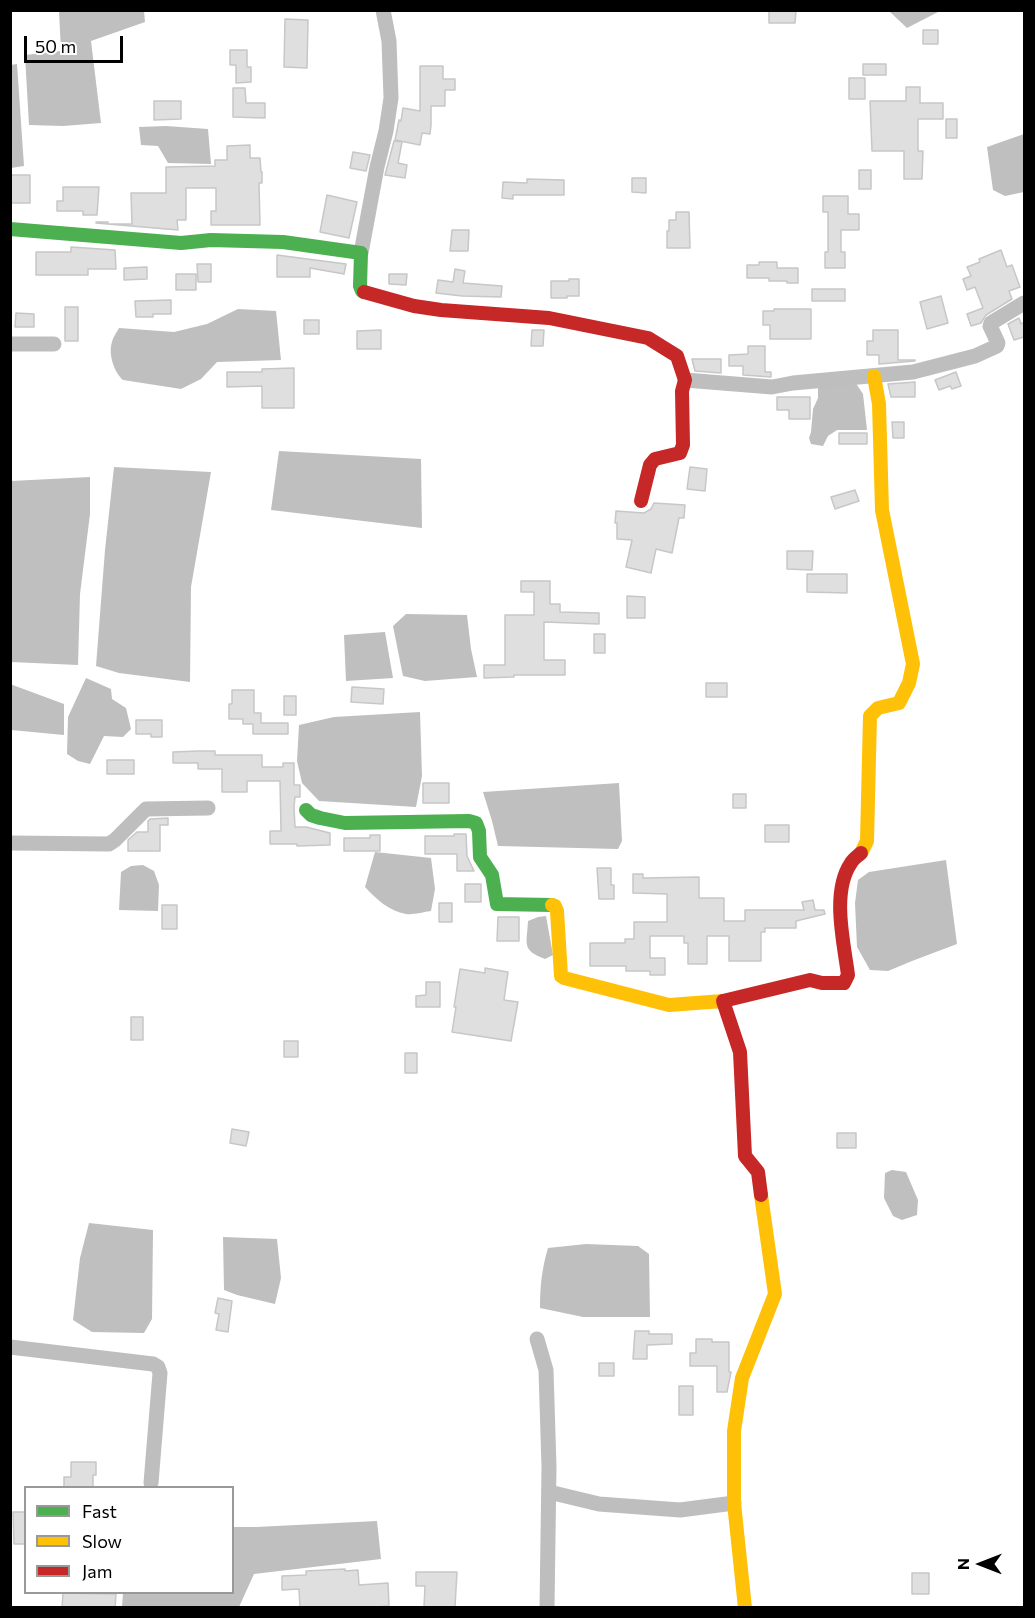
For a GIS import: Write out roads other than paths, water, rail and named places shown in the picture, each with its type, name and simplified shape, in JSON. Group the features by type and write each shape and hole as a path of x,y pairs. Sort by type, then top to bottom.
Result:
{"street":[{"path":"383,10 389,41 391,98 361,253 360,286 362,291 414,306 549,318 648,338 678,356 685,380 682,391 680,453 655,459 650,465 641,501"},
{"path":"10,229 181,243 211,240 283,242 361,253"},
{"path":"685,380 772,387 913,372 975,356 997,346 991,323 1024,303"},
{"path":"10,344 54,344"},
{"path":"306,810 320,818 345,823 469,821 476,823 479,828 480,856 494,880 497,904 550,904 555,906 561,976 564,978 669,1005 723,1001 810,980 822,983 844,983 848,975 840,910 843,880 851,862 862,852 867,841 870,716 875,708 899,703 909,683 913,663 882,510 879,404 874,376"},
{"path":"10,843 109,844 146,809 208,808"},
{"path":"723,1001 740,1052 746,1156 747,1161 756,1167 758,1172 776,1294 742,1378 734,1431 734,1503 746,1608"},
{"path":"537,1340 546,1370 549,1492 547,1608"},
{"path":"10,1347 153,1364 158,1367 160,1372 151,1483"},
{"path":"549,1492 599,1504 680,1510 734,1503"}]}
